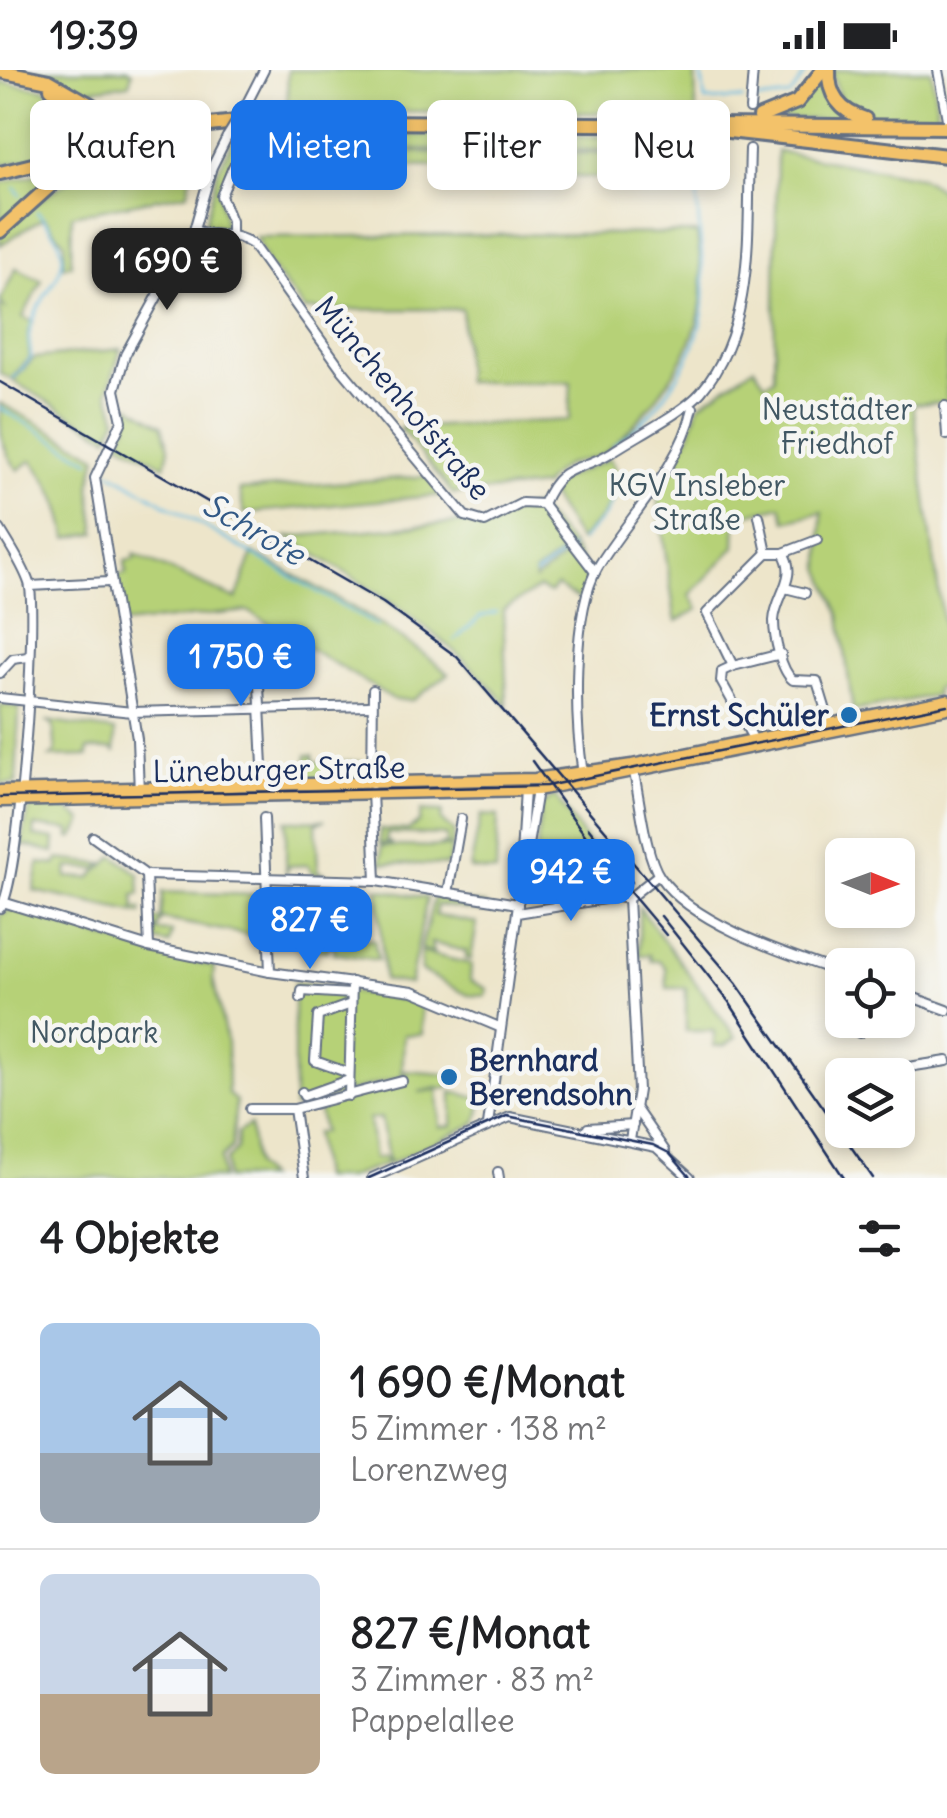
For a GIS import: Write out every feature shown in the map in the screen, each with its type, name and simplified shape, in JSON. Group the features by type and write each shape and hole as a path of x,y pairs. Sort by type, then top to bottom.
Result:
{"highway":[{"path":"826,70 832,94 844,110 865,119 947,130"},
{"path":"730,122 782,111 803,98 826,70"},
{"path":"0,75 48,81 84,100"},
{"path":"0,75 51,88 63,99 68,121 64,138 53,152 0,177"},
{"path":"211,126 282,120 597,124"},
{"path":"730,126 913,125"},
{"path":"407,127 597,126"},
{"path":"730,126 947,130"},
{"path":"730,128 947,156"},
{"path":"0,177 30,169"},
{"path":"0,177 30,171"},
{"path":"0,231 46,190"}],"main road":[{"path":"529,785 634,773 830,724 947,700"},
{"path":"529,785 947,708"},
{"name":"Lüneburger Straße","path":"139,792 529,785"},
{"name":"Lüneburger Straße","path":"23,796 264,786 372,788"},
{"path":"0,791 23,796"},
{"path":"0,801 23,796"}],"street":[{"path":"139,792 132,712 95,481 122,421 116,382 142,318 194,230 212,168 264,70"},
{"path":"750,109 753,70"},
{"path":"938,70 947,119"},
{"path":"595,572 543,504 560,473 607,455 700,393 735,328 743,302 750,149"},
{"path":"194,230 216,236 231,233 231,221 220,199 231,172"},
{"name":"Münchenhofstraße","path":"231,233 254,246 344,371 465,516 487,521 522,503 543,504"},
{"path":"945,406 947,435"},
{"path":"582,774 575,712 582,620 595,572 685,438 694,408"},
{"path":"759,516 767,553"},
{"path":"0,529 30,586 23,796 3,906 149,947 270,972 413,991 499,1027"},
{"path":"733,666 708,620 708,610 767,553 783,553 817,540"},
{"path":"783,553 790,568 774,619 781,654 790,679 812,679 819,684 830,724"},
{"path":"30,586 110,582"},
{"path":"785,588 804,593"},
{"path":"257,645 264,786"},
{"path":"756,744 721,681 722,671 781,654"},
{"path":"0,672 14,659 28,656"},
{"path":"373,690 369,706 376,882"},
{"path":"0,698 132,712 369,706"},
{"path":"634,773 658,875 733,932 825,967"},
{"path":"517,908 529,785"},
{"path":"488,1125 529,785"},
{"path":"264,818 270,972"},
{"path":"448,892 461,819"},
{"path":"93,837 146,874 376,882 448,892 517,908 628,899 658,875"},
{"path":"146,874 149,947"},
{"path":"628,899 632,922 636,1109 630,1140"},
{"path":"349,1096 352,982"},
{"path":"301,998 302,991 351,999"},
{"path":"915,998 947,1010"},
{"path":"349,1076 312,1064 318,1016 351,999"},
{"path":"304,1024 315,1024"},
{"path":"915,1066 947,1061"},
{"path":"302,1092 304,1096 349,1076"},
{"path":"250,1109 294,1110 402,1081"},
{"path":"636,1109 666,1153 690,1178"},
{"path":"294,1110 304,1178"},
{"path":"372,1178 513,1117 630,1140 666,1153"},
{"path":"582,1129 633,1125"}],"green space":[{"path":"20,70 132,73 129,84 92,89 104,100 86,100"},
{"path":"288,70 695,70 696,100 597,100 597,113 577,113 577,100 427,100 427,111 407,111 407,100 287,100"},
{"path":"826,70 826,85 861,120 764,119 784,112"},
{"path":"831,70 931,70 939,120 872,117 842,104"},
{"path":"0,82 45,89 56,100 30,100 30,159 0,166"},
{"path":"407,135 427,135 427,149 407,149"},
{"path":"577,136 597,136 597,150 577,150"},
{"path":"231,144 231,175 219,194 226,228 208,229 205,224 218,170"},
{"name":"Neustädter Friedhof","path":"777,151 920,177 939,189 947,201 947,402 913,404 947,652 947,682 935,689 936,695 853,711 840,615 821,568 822,512 786,521 781,506 736,517 735,547 690,595 698,609 677,621 675,617 656,488 689,437 699,405 754,367 765,383 774,378"},
{"path":"407,152 427,152 427,167 407,167"},
{"path":"577,153 597,153 597,177 577,177"},
{"path":"30,176 30,190 41,190 0,225 0,183"},
{"path":"54,190 188,190 72,215 71,265 63,266 65,243 44,218 0,245 0,234"},
{"path":"697,233 702,287 699,317 682,360 640,418 601,455 561,468 544,486 453,494 400,428 569,420 571,382 465,382 462,309 305,310 268,264 256,237"},
{"path":"16,268 42,280 23,317 33,322 28,334 30,357 11,379 0,373 0,306 5,308 0,301"},
{"path":"121,349 108,391 117,419 108,437 13,381 34,358"},
{"path":"0,403 97,456 90,486 96,533 67,538 59,505 39,470 32,460 18,470 4,447"},
{"path":"131,406 162,425 169,448 165,466 119,442 127,424 126,408"},
{"path":"610,459 622,482 603,515 579,541 550,495 559,480"},
{"path":"429,476 444,495 244,513 239,490"},
{"path":"535,506 572,545 535,573 535,580 574,549 590,577 584,602 556,586 550,593 539,588 503,610 507,705 431,632 287,537 463,522 488,525"},
{"path":"253,553 379,623 449,674 413,700 395,700 248,611 124,624 116,576 126,574 125,561 134,559 134,554 236,599"},
{"path":"0,705 19,707 16,784 0,783"},
{"path":"46,721 115,731 115,753 113,749 88,749 88,756 50,757 56,752 53,725"},
{"path":"307,755 313,755 314,762 362,762 362,778 279,780 270,772 270,764 277,764 278,772 306,772"},
{"path":"555,796 597,856 568,876 534,880 541,805"},
{"path":"65,807 83,821 74,837 70,838 70,830 35,826 34,836 55,839 54,852 23,845 21,848 29,808"},
{"path":"421,811 442,812 441,821 454,831 452,846 439,846 446,843 446,835 387,833 386,841 393,844 380,844 380,829 408,830 419,822"},
{"path":"481,815 498,816 496,872 470,869"},
{"path":"325,820 316,823 318,871 326,874 314,874 308,865 289,866 286,873 286,821"},
{"path":"382,846 451,847 448,865 381,863"},
{"path":"114,856 139,874 140,894 134,895 135,909 141,909 141,914 34,891 39,863 56,865 58,859 103,864 98,869 68,867 67,877 90,878"},
{"path":"378,889 427,898 410,984 384,980"},
{"path":"163,892 261,895 261,909 253,911 254,936 162,919 156,931 172,932 169,944 155,941 153,919 161,919"},
{"path":"289,894 318,894 320,937 328,938 327,951 293,944"},
{"path":"330,894 356,895 356,939 374,940 378,960 334,953 335,947 329,945"},
{"path":"434,897 486,905 485,912 437,905 435,915 477,923 471,959 466,958 466,951 431,943 433,953 421,949"},
{"path":"639,907 736,1037 726,1045 714,1046 714,1031 686,1031 686,988 667,988 666,968 660,961 651,961 650,955 639,955"},
{"name":"Nordpark","path":"12,909 161,955 214,966 213,979 227,1043 228,1094 236,1101 232,1148 221,1158 222,1178 0,1178 0,914"},
{"path":"421,952 471,964 470,980 487,989 486,996 468,995 421,971"},
{"path":"294,983 421,1002 422,1034 404,1035 402,1077 294,1107"},
{"path":"405,1071 444,1074 449,1079 449,1088 438,1089 440,1127 452,1126 452,1092 484,1099 476,1123 389,1164 381,1118 369,1119 374,1159 385,1157 387,1164 347,1178 321,1178 315,1133 323,1132 318,1106 407,1083"},
{"path":"250,1125 255,1166 267,1178 226,1178 226,1161 237,1149 238,1132"}],"waterway":[{"path":"701,70 705,101 743,99"},
{"path":"756,100 790,96 808,70"},
{"name":"Schrote","path":"15,188 21,196"},
{"path":"614,445 663,398 697,335 704,291 697,190"},
{"name":"Schrote","path":"13,379 31,358 29,334 35,315 62,261 61,247 53,231 37,212"},
{"name":"Schrote","path":"0,408 90,461"},
{"name":"Schrote","path":"108,471 377,626"},
{"path":"581,541 605,515 623,481"},
{"path":"536,575 571,548"},
{"path":"454,641 480,617 497,612"}],"tram line":[{"path":"0,797 546,786 947,705"},
{"path":"369,1178 507,1116 653,1145 669,1153 691,1178"}],"railway":[{"path":"0,382 383,603 457,657 736,983 873,1178"},
{"path":"532,761 590,842"},
{"path":"588,827 632,882"},
{"path":"618,878 666,935"},
{"path":"661,916 729,1002 844,1178"}],"place":[{"name":"Ernst Schüler","path":"849,715"},
{"name":"Bernhard Berendsohn","path":"449,1077"}],"park label":[{"name":"KGV Insleber Straße","path":"697,502"}]}
